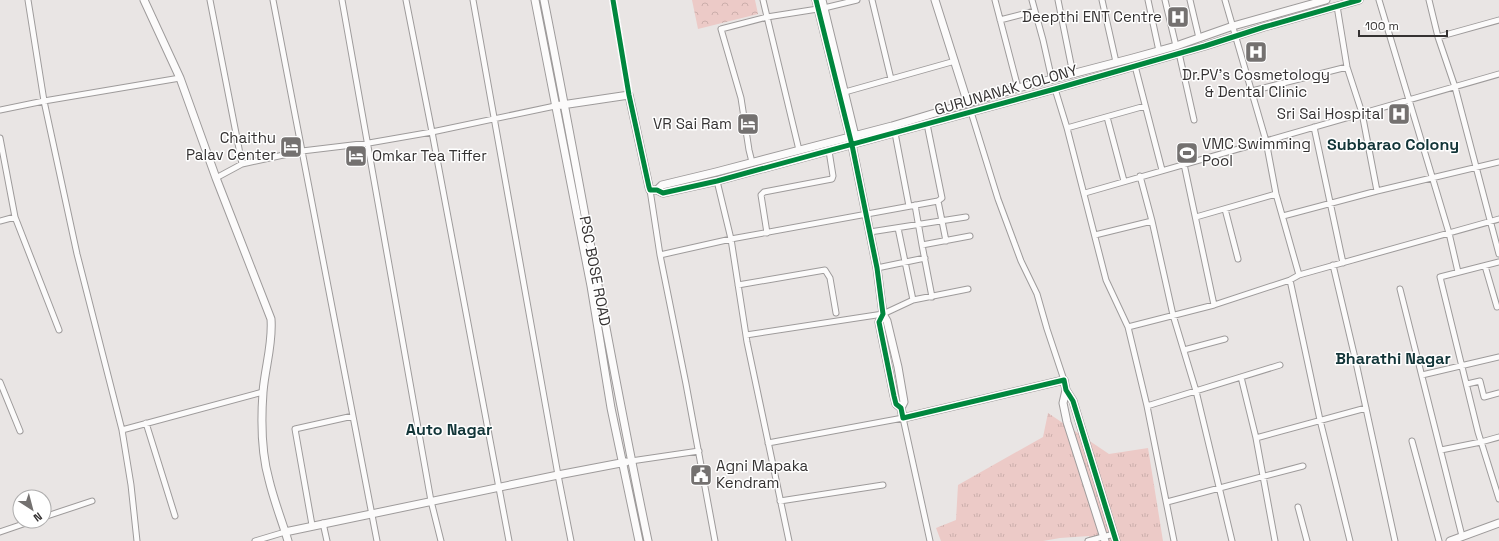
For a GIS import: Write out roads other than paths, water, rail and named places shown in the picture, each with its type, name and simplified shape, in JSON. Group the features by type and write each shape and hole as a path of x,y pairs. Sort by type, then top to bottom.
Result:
{"street":[{"path":"28,0 44,101 76,254 122,430 131,485 137,541"},
{"path":"144,0 180,78 216,178 271,319 272,336 263,392 262,424 264,455 268,478 288,541"},
{"path":"210,0 242,164"},
{"path":"273,0 378,541"},
{"path":"342,0 369,143 431,501 441,541"},
{"path":"406,0 509,541"},
{"path":"474,0 571,541"},
{"name":"PSC BOSE ROAD","path":"535,0 591,286 622,463 639,541"},
{"name":"PSC BOSE ROAD","path":"544,0 565,105 596,279 648,541"},
{"path":"613,0 629,95 654,190 660,255 715,541"},
{"path":"763,0 799,150"},
{"path":"816,0 821,8 845,92 877,268 882,314 880,322 889,378 896,404 901,408"},
{"path":"822,0 821,8 854,140"},
{"path":"752,162 748,150 741,98 721,29 767,17 821,8 856,0"},
{"path":"872,0 891,79"},
{"path":"935,0 968,104"},
{"path":"995,0 1018,88"},
{"path":"1032,0 1043,40 1049,80 1067,128 1085,193 1106,280 1128,327 1147,406 1174,541"},
{"path":"1058,0 1073,74"},
{"path":"1102,0 1116,62"},
{"path":"1148,0 1159,51"},
{"path":"1165,0 1194,120"},
{"path":"1190,0 1199,38"},
{"path":"1225,0 1266,141 1276,194 1299,275"},
{"name":"GURUNANAK COLONY","path":"654,190 663,193 717,181 829,151 854,140 1018,88 1159,51 1177,49 1235,36 1359,0"},
{"path":"1380,0 1431,177 1449,233 1458,272"},
{"path":"1429,0 1438,37 1455,87 1499,254"},
{"name":"GURUNANAK COLONY","path":"654,190 662,186 799,150 895,133 1052,90 1135,66 1177,49 1199,38 1233,26 1323,1"},
{"path":"1337,6 1347,67 1362,114 1377,191"},
{"path":"1000,20 1035,11"},
{"path":"1438,37 1499,20"},
{"path":"845,92 955,61"},
{"path":"1135,66 1162,170"},
{"path":"1252,91 1347,67"},
{"path":"1085,193 1499,74"},
{"path":"0,110 180,78"},
{"path":"216,178 242,164 302,152 369,143 432,132 496,120 555,106 629,95"},
{"path":"1067,128 1145,106"},
{"path":"971,112 998,199 1020,261 1037,294 1066,390 1073,402 1115,538 1088,541"},
{"path":"1107,117 1124,181"},
{"path":"660,255 731,239 938,201 942,198 927,124"},
{"path":"1314,127 1343,263"},
{"path":"895,133 912,206 919,224 932,297"},
{"path":"0,138 15,217 59,330"},
{"path":"767,233 761,195 764,192 832,179 833,176 829,151"},
{"path":"1283,216 1431,177 1499,162"},
{"path":"1184,164 1214,304"},
{"path":"1140,176 1152,221 1173,315 1196,391 1232,541"},
{"path":"717,181 731,239 746,335 789,541"},
{"path":"1196,217 1276,194"},
{"path":"938,201 946,241"},
{"path":"1225,209 1238,259"},
{"path":"0,221 15,217"},
{"path":"870,232 966,217"},
{"path":"1128,327 1214,304 1333,265 1499,219"},
{"path":"1095,235 1152,221"},
{"path":"898,228 913,300"},
{"path":"922,245 970,236"},
{"path":"877,268 925,258"},
{"path":"1499,262 1440,277 1481,442 1499,499"},
{"path":"1333,265 1395,541"},
{"path":"1485,266 1497,307"},
{"path":"738,285 825,270 830,278 836,312"},
{"path":"1290,280 1320,420 1350,541"},
{"path":"746,335 882,314 913,300 968,289"},
{"path":"1400,289 1462,536"},
{"path":"882,314 887,321 898,368 904,402 901,408 930,541"},
{"path":"1184,350 1225,339"},
{"path":"1422,375 1499,357"},
{"path":"1147,406 1280,365"},
{"path":"1241,377 1256,438 1275,541"},
{"path":"768,443 903,418 1064,380"},
{"path":"1467,384 1480,381 1484,397 1499,394"},
{"path":"0,382 20,431"},
{"path":"1066,390 1063,403 1067,422 1104,539"},
{"path":"122,430 263,392"},
{"path":"1256,438 1366,408"},
{"path":"312,525 295,429 353,416"},
{"path":"146,423 175,516"},
{"path":"1441,450 1499,437"},
{"path":"1412,441 1439,541"},
{"path":"256,541 312,525 498,487 631,461 698,451"},
{"path":"1167,502 1303,466"},
{"path":"780,501 883,485"},
{"path":"52,514 92,501"},
{"path":"1298,507 1307,541"},
{"path":"323,523 327,541"},
{"path":"1453,540 1499,523"},
{"path":"0,532 12,528"}],"place":[{"name":"Deepthi ENT Centre","path":"1178,17"},
{"name":"Dr.PV's Cosmetology & Dental Clinic","path":"1256,52"},
{"name":"Sri Sai Hospital","path":"1399,114"},
{"name":"VR Sai Ram","path":"748,124"},
{"name":"Chaithu Palav Center","path":"291,147"},
{"name":"VMC Swimming Pool","path":"1187,153"},
{"name":"Omkar Tea Tiffer","path":"356,156"},
{"name":"Agni Mapaka Kendram","path":"701,475"}],"district":[{"name":"Subbarao Colony","path":"1393,144"},
{"name":"Bharathi Nagar","path":"1393,358"},
{"name":"Auto Nagar","path":"449,429"}]}
